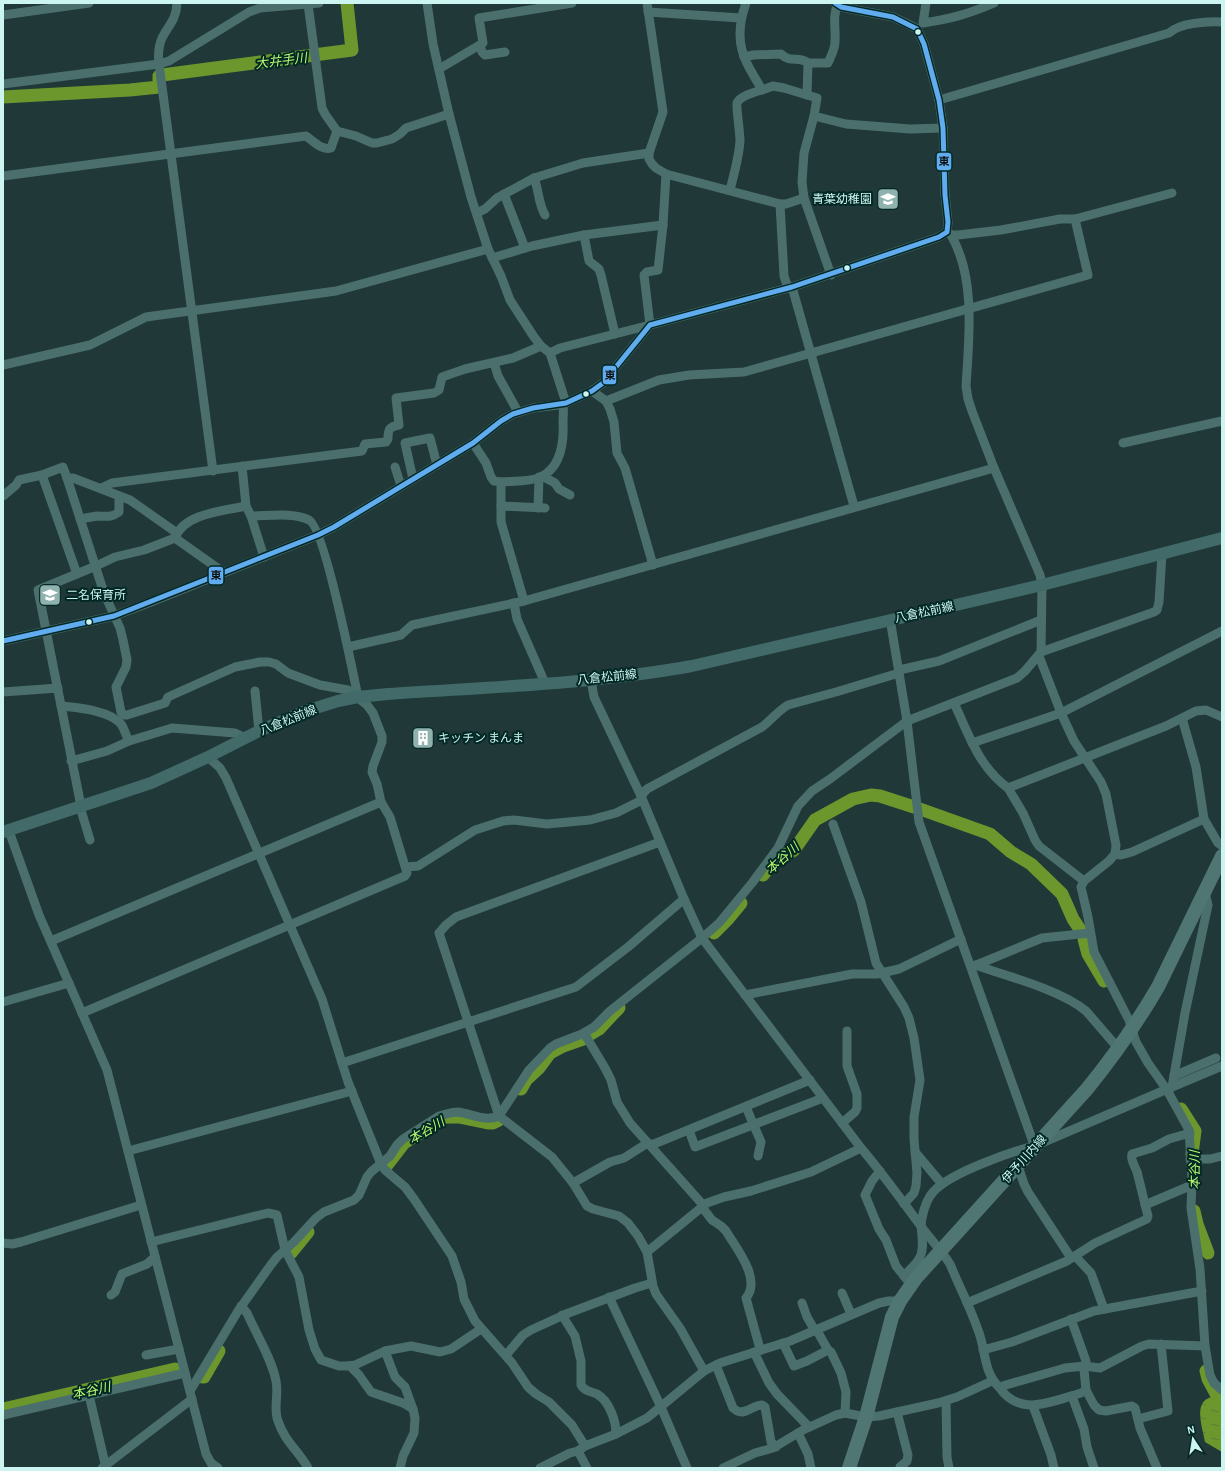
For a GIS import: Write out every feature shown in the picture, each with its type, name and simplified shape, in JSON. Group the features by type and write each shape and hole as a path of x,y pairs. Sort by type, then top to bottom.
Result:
{"main road":[{"name":"八倉松前線","path":"6,831 151,783 260,731 320,706 358,697 545,682 591,680 692,666 1042,585 1222,538"},
{"name":"伊予川内線","path":"852,1466 888,1328 900,1301 907,1280 940,1251 1018,1166 1087,1089 1118,1048 1158,988 1222,856"}],"street":[{"path":"3,15 89,3"},
{"path":"177,3 176,13 162,38 158,49 158,64 213,470"},
{"path":"3,84 158,64 169,61 258,6 319,3"},
{"path":"427,3 433,44 449,114 490,254 501,276 510,300 541,346 550,353 565,403 564,429 560,454 552,468 541,477"},
{"path":"439,69 483,43 479,18 572,3"},
{"path":"746,3 741,18 742,49 744,57 762,90"},
{"path":"744,57 781,54 786,58 805,60 808,63 828,63 835,42 834,21 837,3 841,7 893,17 908,24 920,26 953,19 994,3"},
{"path":"926,3 920,26 939,100 943,128 945,195 949,233 958,248 968,296 966,386 968,399 994,468 1028,543 1040,574 1042,585 1040,654 1061,714 1074,741 1106,794 1116,845 1115,854 1084,881 1081,887 1088,917 1090,934 1094,952 1129,1020 1136,1042 1148,1063 1170,1089 1190,1133 1192,1185 1191,1208 1200,1269 1205,1346 1210,1376 1214,1383 1222,1390"},
{"path":"308,4 322,108 337,132"},
{"path":"741,18 647,8 663,112 649,153 652,164 666,174 780,204 786,204 804,198"},
{"path":"939,100 1169,33 1174,27 1206,22 1222,22"},
{"path":"480,45 482,52 485,55 504,52"},
{"path":"807,95 808,63"},
{"path":"730,190 740,142 737,104 739,101 773,86 817,98 814,116 804,153 801,175 804,198 831,275"},
{"path":"337,132 341,131 372,143 377,143 392,139 406,128 449,114"},
{"path":"814,116 846,124 910,129 943,128"},
{"path":"3,176 306,136 323,149 327,150 331,148 337,132"},
{"path":"477,213 485,209 497,198 534,178 584,163 649,153"},
{"path":"3,641 114,616 318,535 437,465 473,442 501,421 518,412 565,403 592,391 603,383 650,325 644,275 647,272 658,270 663,225 666,174"},
{"path":"534,178 537,186 539,202 545,215"},
{"path":"550,353 560,348 790,288 949,233 1001,230 1060,219 1075,219 1172,193"},
{"path":"504,194 525,248"},
{"path":"780,204 784,276 790,288 811,353 854,506"},
{"path":"606,402 659,380 689,375 744,372 1088,275 1075,219"},
{"path":"3,365 90,344 146,318 336,291 490,254 584,235 663,225"},
{"path":"584,235 588,261 599,269 602,274 615,334"},
{"path":"101,488 112,483 362,451 365,444 386,442 390,428 399,425 396,398 434,393 439,390 442,377 465,369 513,358 541,346"},
{"path":"494,362 498,376 518,412"},
{"path":"592,391 606,402 610,409 614,422 617,453 625,468 653,565"},
{"path":"1124,443 1222,421"},
{"path":"413,479 405,443 430,438 437,465"},
{"path":"473,442 486,463 494,481 501,482 541,477 555,483 558,489 570,495"},
{"path":"242,466 246,506 251,516 264,557"},
{"path":"3,496 16,485 19,480 42,475 63,467 68,478 104,593 120,628 127,660 126,667 116,687 121,712 124,715"},
{"path":"395,467 401,486"},
{"path":"348,647 401,635 412,625 524,601 854,506 994,468"},
{"path":"42,475 78,574"},
{"path":"501,506 542,508 541,477"},
{"path":"68,478 73,478 130,500 223,572"},
{"path":"501,482 501,522 524,601"},
{"path":"80,520 96,516 115,516 119,512 119,496"},
{"path":"90,840 80,806 38,590 115,557 144,550 176,535 181,527 193,519 246,506"},
{"path":"251,516 298,516 310,520 321,542 348,647 358,697"},
{"path":"89,1395 105,1467 191,1395 241,1306 270,1266 316,1218 324,1212 354,1200 359,1195 367,1177 371,1172 390,1156 403,1139 440,1116 458,1112 488,1119 499,1116 528,1070 541,1056 556,1044 584,1033 594,1027 610,1011 719,923 778,848 798,806 804,798 907,721 1017,678 1040,654 1157,610 1159,602 1162,554"},
{"path":"514,603 517,619 545,682"},
{"path":"890,619 907,721 919,822 961,939 973,966 1033,1142 1037,1145"},
{"path":"406,867 418,866 475,830 503,821 514,820 547,824 590,820 616,813 642,798 647,789 762,727 788,705 836,692 899,671 939,661 1041,620"},
{"path":"972,743 1061,714 1222,631"},
{"path":"82,1013 405,876 407,873 390,817 381,802 377,784 372,772 382,742 382,736 373,713 367,705 348,690 320,685 288,673 276,664 260,662 235,667 168,697 165,703 124,715"},
{"path":"591,680 594,697 642,798 702,938 950,1264 979,1331 986,1366 996,1384 1004,1394 1017,1404 1033,1406 1072,1396 1086,1390"},
{"path":"3,692 58,688"},
{"path":"255,691 260,731"},
{"path":"954,703 972,743 990,772 1008,788 1023,813 1039,846 1084,881"},
{"path":"61,706 103,713 121,724 129,741"},
{"path":"1008,788 1166,726 1201,710 1206,710 1222,717"},
{"path":"121,724 124,715"},
{"path":"1182,718 1196,768 1204,818 1218,843 1222,846"},
{"path":"71,761 107,751 129,741 172,728 228,732 235,733 245,738"},
{"path":"208,757 220,768 226,778 322,999 352,1091 381,1164 405,1187 452,1256 462,1282 464,1299 467,1307 481,1329 506,1355 528,1387 549,1402 572,1425 582,1449 587,1468"},
{"path":"52,941 381,802"},
{"path":"1115,854 1121,855 1132,852 1204,818"},
{"path":"833,824 861,902 876,963 904,1007 909,1018 914,1038 920,1080 919,1094 914,1116 917,1173 914,1193 904,1204"},
{"path":"6,831 68,983 107,1070 206,1454 210,1463 218,1468"},
{"path":"660,842 456,917 446,924 439,933 499,1116 552,1157 573,1183 587,1206 619,1216 624,1219 638,1236 647,1252 652,1283 656,1294 680,1328 704,1371"},
{"path":"1170,1089 1174,1076 1185,1013 1208,905 1205,892"},
{"path":"342,1063 576,987 628,947 684,899"},
{"path":"973,966 1042,938 1090,934"},
{"path":"745,995 852,974 883,973 899,969 961,939"},
{"path":"973,966 1062,996 1081,1006 1118,1048"},
{"path":"3,1002 68,983"},
{"path":"842,1123 855,1112 857,1108 856,1094 847,1066 847,1031"},
{"path":"584,1033 605,1068 611,1080 618,1102 630,1123 703,1206 712,1220 726,1231 750,1275 751,1287 749,1295 746,1298 757,1350 769,1383 777,1394 809,1427"},
{"path":"1174,1076 1216,1058"},
{"path":"880,1171 872,1181 865,1195 879,1229 886,1240 896,1266 907,1280 921,1254 922,1247 920,1225 927,1200 942,1184 958,1174 1022,1149 1037,1145 1222,1066"},
{"path":"573,1183 610,1162 624,1158 646,1144 654,1144 810,1080"},
{"path":"128,1151 352,1091"},
{"path":"689,1130 695,1148 823,1098"},
{"path":"746,1107 761,1142 758,1156"},
{"path":"967,1303 1073,1257 1095,1243 1147,1219 1148,1216 1136,1170 1131,1159 1132,1154 1152,1148 1169,1139 1190,1133"},
{"path":"647,1252 703,1206 713,1200 751,1191 811,1172 861,1148"},
{"path":"915,1152 942,1184"},
{"path":"1190,1159 1210,1159 1222,1156"},
{"path":"1018,1166 1028,1192 1073,1257 1091,1273 1104,1309"},
{"path":"1145,1205 1192,1185"},
{"path":"3,1243 12,1244 21,1242 141,1205"},
{"path":"151,1242 268,1212 277,1215 285,1250 299,1277 309,1330 317,1356 327,1363 339,1366 350,1366 385,1351 411,1346 426,1348 433,1352 440,1352 451,1349 481,1329"},
{"path":"111,1295 115,1292 122,1274 147,1264 155,1258"},
{"path":"506,1355 523,1335 562,1315 609,1297 652,1283"},
{"path":"983,1350 1012,1342 1094,1311 1202,1291"},
{"path":"842,1293 851,1314"},
{"path":"609,1297 661,1407 687,1468"},
{"path":"540,1468 570,1453 638,1424 704,1371 716,1365 757,1350 783,1343 879,1303 900,1301"},
{"path":"802,1303 807,1317 828,1350 831,1352 841,1373 846,1392 845,1413"},
{"path":"241,1306 247,1313 274,1372 277,1387 275,1409 276,1416 283,1434 291,1446 301,1456 308,1468"},
{"path":"562,1315 575,1336 581,1361 581,1385 583,1389 600,1396 606,1402 614,1420 616,1434"},
{"path":"1071,1319 1086,1361 1084,1366 1086,1390 1094,1405 1099,1410 1106,1411 1132,1406 1135,1408 1145,1441 1157,1468"},
{"path":"783,1343 794,1366 828,1350"},
{"path":"723,1468 755,1453 776,1447 809,1427 845,1413 866,1417 897,1412 957,1398 996,1384 1065,1368 1084,1366 1100,1368 1142,1346 1149,1344 1205,1346"},
{"path":"1138,1419 1168,1411 1161,1344"},
{"path":"146,1356 179,1349"},
{"path":"385,1351 395,1377 405,1387 415,1418 414,1433 403,1456 400,1468"},
{"path":"716,1365 733,1408 736,1411 744,1412 759,1405 764,1407 771,1442 776,1447"},
{"path":"350,1366 359,1375 371,1392 404,1403 413,1409"},
{"path":"3,1415 185,1373"},
{"path":"1072,1396 1084,1430 1086,1447 1094,1468"},
{"path":"946,1401 947,1456 949,1468"},
{"path":"1033,1406 1051,1455 1054,1468"},
{"path":"897,1412 908,1455 907,1461 900,1467"},
{"path":"798,1433 808,1454 811,1468"}],"water":[{"path":"1212,1397 1222,1400 1222,1452 1205,1442 1201,1423 1200,1409 1202,1404"}],"waterway":[{"name":"大井手川","path":"162,75 352,50 347,3"},
{"name":"大井手川","path":"3,97 159,87 159,76"},
{"name":"本谷川","path":"763,875 773,862 794,850 815,820 853,799 871,795 880,796 914,807"},
{"name":"本谷川","path":"920,809 990,834 1011,852 1031,864 1062,894 1073,919 1081,931"},
{"name":"本谷川","path":"714,933 741,903"},
{"name":"本谷川","path":"1084,939 1088,954 1104,981"},
{"name":"本谷川","path":"589,1035 599,1029 619,1008"},
{"name":"本谷川","path":"521,1089 526,1080 539,1068 550,1053 563,1046 583,1039"},
{"name":"本谷川","path":"1181,1109 1195,1131 1192,1154 1194,1159"},
{"name":"本谷川","path":"387,1165 404,1143 445,1117 459,1117 488,1123 493,1123 499,1120"},
{"name":"本谷川","path":"1194,1211 1197,1224 1208,1253"},
{"name":"本谷川","path":"291,1253 308,1232"},
{"name":"本谷川","path":"202,1377 204,1377 219,1351"},
{"name":"本谷川","path":"3,1409 175,1369 180,1370"},
{"name":"本谷川","path":"1206,1371 1208,1379 1222,1405"}],"transit line":[{"name":"東","path":"3,641 114,616 318,535 334,527 473,443 501,421 513,414 533,408 566,403 592,391 603,383 650,325 792,287 939,237 947,232 948,222 945,195 943,128 939,100 924,44 917,29 893,17 841,7 835,3"}],"place":[{"name":"青葉幼稚園","path":"888,199"},
{"name":"二名保育所","path":"50,595"},
{"name":"キッチン まんま","path":"423,738"}]}
